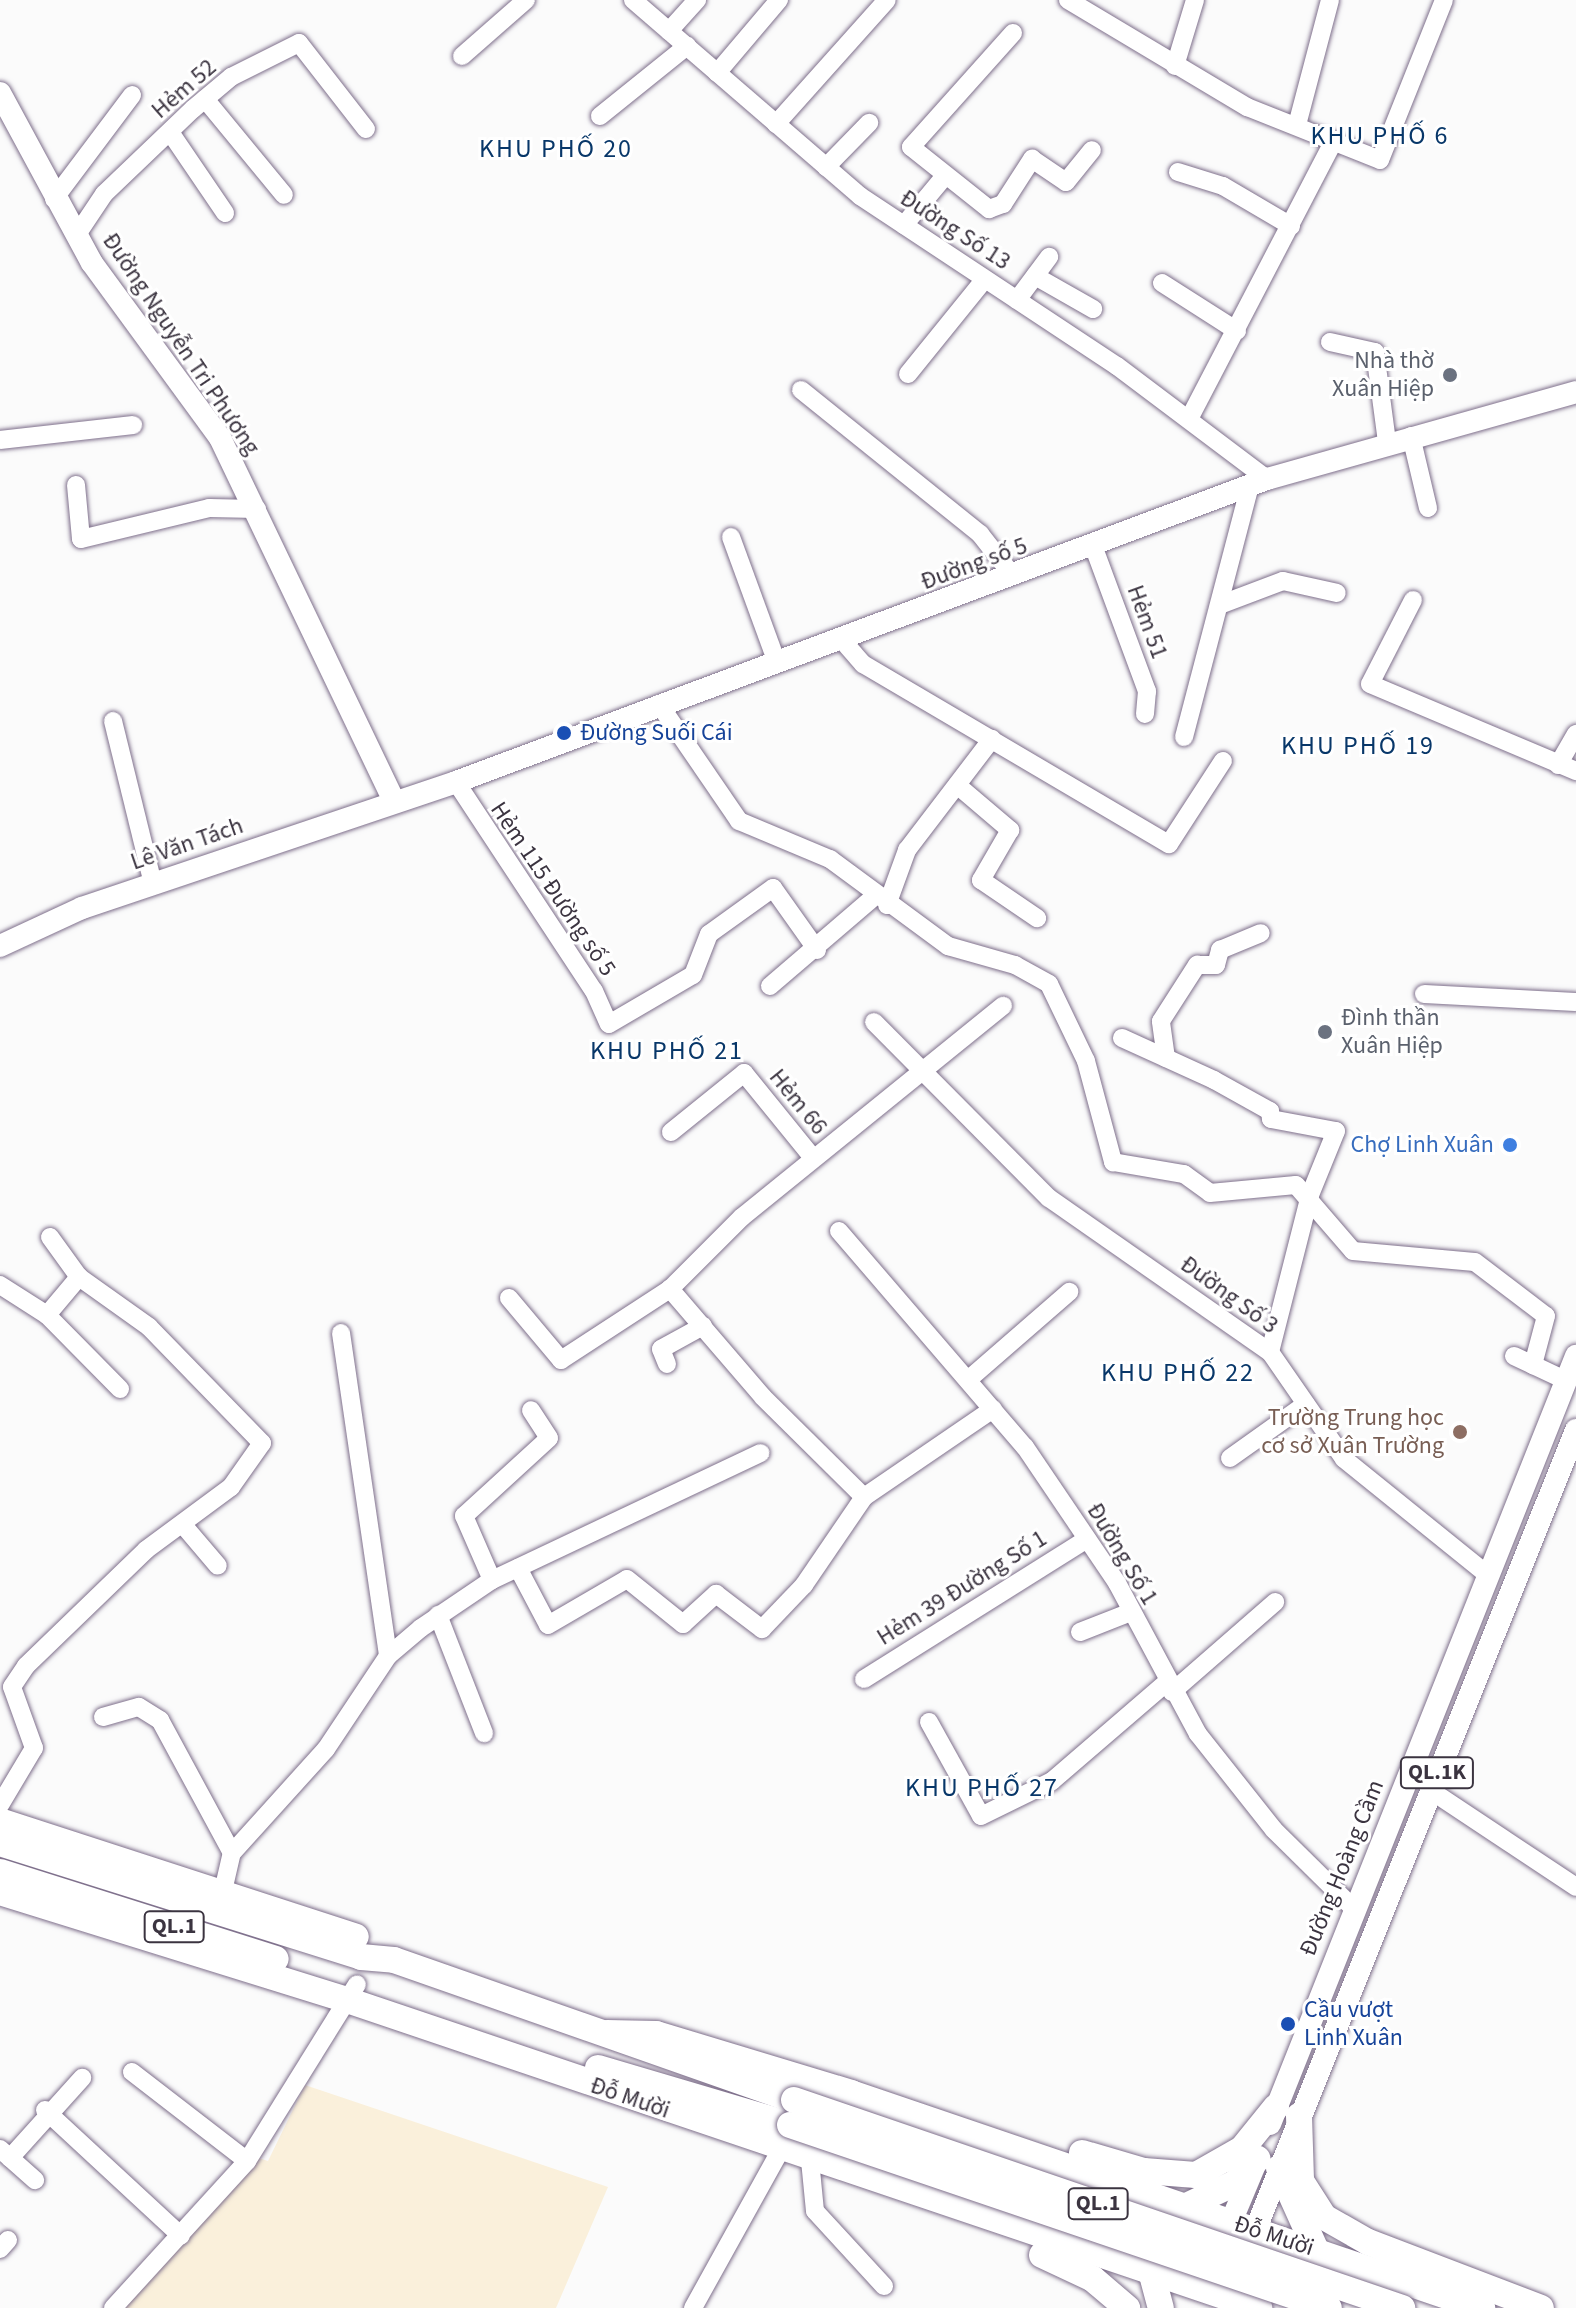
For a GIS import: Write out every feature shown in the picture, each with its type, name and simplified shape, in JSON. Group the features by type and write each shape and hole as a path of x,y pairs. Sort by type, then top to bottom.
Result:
{"highway":[{"name":"Đỗ Mười","path":"0,1821 223,1891 371,1943 394,1960"},
{"name":"Đỗ Mười","path":"0,1843 361,1957 394,1960 607,2033 788,2125 818,2163 1152,2275 1204,2300 1259,2308"},
{"name":"Đỗ Mười","path":"0,1872 352,1992 477,2045 627,2096 788,2125"},
{"name":"Đỗ Mười","path":"0,1892 515,2040 788,2125"},
{"name":"Đỗ Mười","path":"607,2033 656,2034 851,2093 1482,2308"},
{"name":"QL.1","path":"477,2045 515,2040"},
{"path":"610,2072 627,2096"},
{"path":"851,2093 904,2093 1103,2161 1180,2176 1221,2166 1288,2112 1301,2181 1324,2217 1368,2242 1541,2308"},
{"name":"QL.1","path":"788,2125 1329,2308"},
{"name":"QL.1","path":"788,2125 1402,2308"},
{"path":"818,2163 865,2198 1062,2261 1127,2308"},
{"path":"1161,2308 1152,2275 1180,2205 1235,2183 1268,2163 1316,2250 1296,2308"},
{"path":"1204,2300 1243,2226"},
{"path":"1231,2305 1243,2226"}],"main road":[{"name":"Đường Nguyễn Tri Phương","path":"2,104 76,236 220,438 257,509 394,801"},
{"name":"Đường số 5","path":"394,801 456,782 659,704 1094,548 1258,482 1387,442 1576,392"},
{"name":"Lê Văn Tách","path":"0,946 153,884 394,801"},
{"name":"Đường Hoàng Cầm","path":"1288,2112 1354,1909 1576,1356"},
{"name":"Đường Hoàng Cầm","path":"1243,2226 1288,2112 1430,1790 1571,1454 1576,1430"}],"street":[{"path":"462,56 526,0"},
{"name":"Đường Số 13","path":"633,0 826,167 904,225 1189,419 1258,482"},
{"path":"669,31 697,0"},
{"path":"717,73 779,0"},
{"path":"1068,0 1175,66 1297,125 1380,160 1444,0"},
{"path":"1175,66 1195,0"},
{"path":"1297,125 1330,0"},
{"path":"776,124 881,2"},
{"path":"1013,33 911,147 944,177 989,209 1003,204 1032,159 1066,182 1092,150"},
{"name":"Hẻm 52","path":"76,236 104,194 205,99 299,43 366,129"},
{"path":"600,116 687,46"},
{"path":"54,199 132,95"},
{"path":"205,99 284,195"},
{"path":"826,167 869,123"},
{"path":"170,132 225,213"},
{"path":"1189,419 1334,141"},
{"path":"1178,172 1223,186 1291,226"},
{"path":"904,225 944,177"},
{"path":"1017,300 1049,257"},
{"path":"1035,276 1093,309"},
{"path":"908,374 985,279"},
{"path":"1162,283 1237,331"},
{"path":"1330,342 1375,352 1387,442"},
{"path":"801,390 980,534 1013,576"},
{"path":"0,440 133,425"},
{"path":"1411,436 1428,508"},
{"path":"1184,737 1258,482"},
{"path":"76,485 81,539 209,508 257,509"},
{"path":"731,537 777,663"},
{"name":"Hẻm 51","path":"1094,548 1147,691 1145,714"},
{"path":"1222,604 1283,581 1337,593"},
{"path":"1413,600 1370,684 1576,771"},
{"path":"842,640 863,664 1169,844 1223,761"},
{"path":"659,704 739,821 830,859 881,900 948,946 1015,965 1049,984 1086,1061 1113,1162 1184,1174 1210,1193 1282,1183 1310,1195 1353,1251 1475,1262 1534,1303 1546,1316 1533,1365"},
{"path":"113,721 153,884"},
{"path":"1558,765 1576,734"},
{"path":"770,986 881,900 907,850 992,739"},
{"name":"Hẻm 115 Đường số 5","path":"456,782 609,1024 693,975 709,934 773,888 817,950"},
{"path":"957,785 1010,830 981,880 1037,918"},
{"path":"1166,1058 1161,1021 1197,965 1216,965 1220,950 1261,933"},
{"path":"1424,994 1576,1002"},
{"path":"509,1298 561,1360 670,1289 813,1158 1003,1006"},
{"name":"Đường Số 3","path":"874,1022 920,1074 1049,1198 1270,1352 1353,1468 1488,1575"},
{"path":"1122,1038 1270,1111 1271,1119 1336,1131 1310,1195 1270,1352"},
{"name":"Hẻm 66","path":"671,1132 744,1073 813,1158"},
{"name":"Đường Số 1","path":"839,1231 993,1409 1087,1539 1131,1612 1169,1687 1274,1830 1354,1909"},
{"path":"0,1805 34,1748 12,1687 26,1666 146,1550 184,1526 231,1487 262,1443 149,1327 79,1277 50,1237"},
{"path":"47,1315 79,1277"},
{"path":"0,1285 47,1315 120,1389"},
{"path":"670,1289 864,1497"},
{"path":"969,1379 1069,1292"},
{"path":"667,1364 661,1349 703,1326"},
{"path":"341,1333 388,1656"},
{"path":"1514,1356 1567,1381"},
{"path":"1230,1458 1306,1404"},
{"path":"518,1568 548,1625 627,1579 683,1624 716,1594 762,1629 804,1585 864,1497 993,1409"},
{"path":"492,1580 464,1516 549,1438 531,1410"},
{"path":"223,1891 232,1853 326,1749 388,1656 438,1615 492,1580 761,1453"},
{"path":"184,1526 218,1566"},
{"name":"Hẻm 39 Đường Số 1","path":"864,1679 1087,1539"},
{"path":"929,1722 981,1816 1052,1781 1275,1602"},
{"path":"1080,1632 1131,1612"},
{"path":"438,1615 484,1733"},
{"path":"103,1717 139,1707 160,1720 232,1853"},
{"path":"1430,1790 1576,1887"},
{"path":"113,2308 247,2161 352,1992"},
{"path":"132,2072 247,2161"},
{"path":"35,2180 5,2153 82,2078"},
{"path":"47,2112 181,2236"},
{"path":"693,2308 788,2125"},
{"path":"818,2163 815,2211 884,2286"}],"shaded area":[{"path":"305,2085 608,2187 556,2308 117,2308 252,2156 268,2161"}],"place":[{"name":"Nhà thờ Xuân Hiệp","path":"1450,375"},
{"name":"Đường Suối Cái","path":"564,733"},
{"name":"Đình thần Xuân Hiệp","path":"1325,1032"},
{"name":"Chợ Linh Xuân","path":"1510,1145"},
{"name":"Trường Trung học cơ sở Xuân Trường","path":"1460,1432"},
{"name":"Cầu vượt Linh Xuân","path":"1288,2024"}],"district":[{"name":"KHU PHỐ 6","path":"1380,136"},
{"name":"KHU PHỐ 20","path":"556,149"},
{"name":"KHU PHỐ 19","path":"1358,746"},
{"name":"KHU PHỐ 21","path":"667,1051"},
{"name":"KHU PHỐ 22","path":"1178,1373"},
{"name":"KHU PHỐ 27","path":"982,1788"}]}
